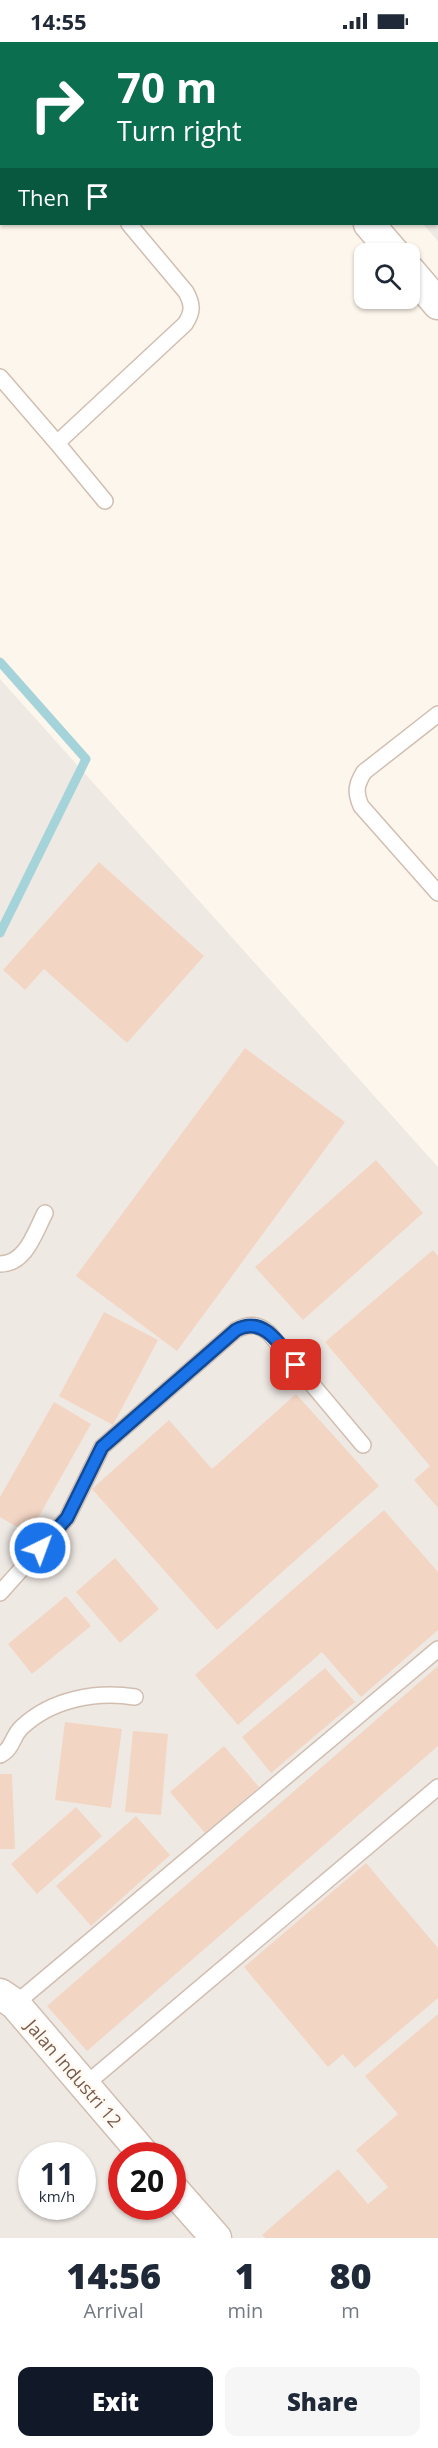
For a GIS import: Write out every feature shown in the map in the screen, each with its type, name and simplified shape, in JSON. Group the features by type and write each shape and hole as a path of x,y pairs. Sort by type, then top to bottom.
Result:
{"street":[{"path":"370,225 385,243"},
{"path":"420,283 438,304"},
{"name":"Jalan Industri 12","path":"8,1999 133,2142"},
{"path":"186,2203 216,2238"}],"lane":[{"path":"57,443 185,324 191,314 192,302 186,292 130,225"},
{"path":"0,377 105,501"},
{"path":"438,714 364,772 357,783 356,795 361,806 438,893"},
{"path":"0,1264 10,1264 24,1253 45,1213"},
{"path":"0,1593 67,1518 102,1447 236,1330 244,1326 262,1327 269,1333 363,1445"},
{"path":"8,1999 438,1649"},
{"path":"0,1755 8,1752 21,1728 49,1708 82,1697 119,1695 135,1697"},
{"path":"85,2085 438,1787"}],"shaded area":[{"path":"424,225 438,225 438,241"},
{"path":"0,679 438,1167 438,2238 0,2238"}],"building":[{"path":"99,862 204,956 127,1043 44,969 25,990 3,970"},
{"path":"245,1048 345,1122 177,1351 76,1276"},
{"path":"376,1160 423,1213 303,1320 255,1267"},
{"path":"433,1250 438,1256 438,1508 414,1480 430,1466 325,1342"},
{"path":"104,1312 158,1340 113,1425 59,1396"},
{"path":"296,1394 379,1486 217,1630 92,1489 169,1420 212,1469"},
{"path":"54,1402 91,1424 29,1534 0,1517 0,1497"},
{"path":"384,1510 438,1572 438,1630 361,1697 322,1652 238,1725 195,1675"},
{"path":"115,1558 159,1609 120,1643 76,1592"},
{"path":"66,1596 91,1626 32,1674 8,1644"},
{"path":"438,1666 438,1746 87,2051 47,2006"},
{"path":"325,1668 355,1702 271,1773 242,1737"},
{"path":"65,1722 122,1729 111,1808 55,1800"},
{"path":"133,1731 168,1734 161,1815 125,1812"},
{"path":"224,1746 259,1787 205,1833 170,1792"},
{"path":"0,1774 12,1774 15,1849 0,1849"},
{"path":"76,1807 102,1836 37,1894 11,1864"},
{"path":"136,1816 170,1855 91,1926 56,1886"},
{"path":"366,1863 438,1948 438,1998 355,2068 343,2054 328,2067 244,1967"},
{"path":"438,2014 438,2238 265,2238 262,2235 338,2169 368,2204 388,2187 356,2150 398,2114 365,2076"}],"waterway":[{"path":"0,662 86,759 0,933"}],"route":[{"path":"40,1548 67,1518 102,1447 236,1330 244,1326 262,1327 296,1365"}]}
